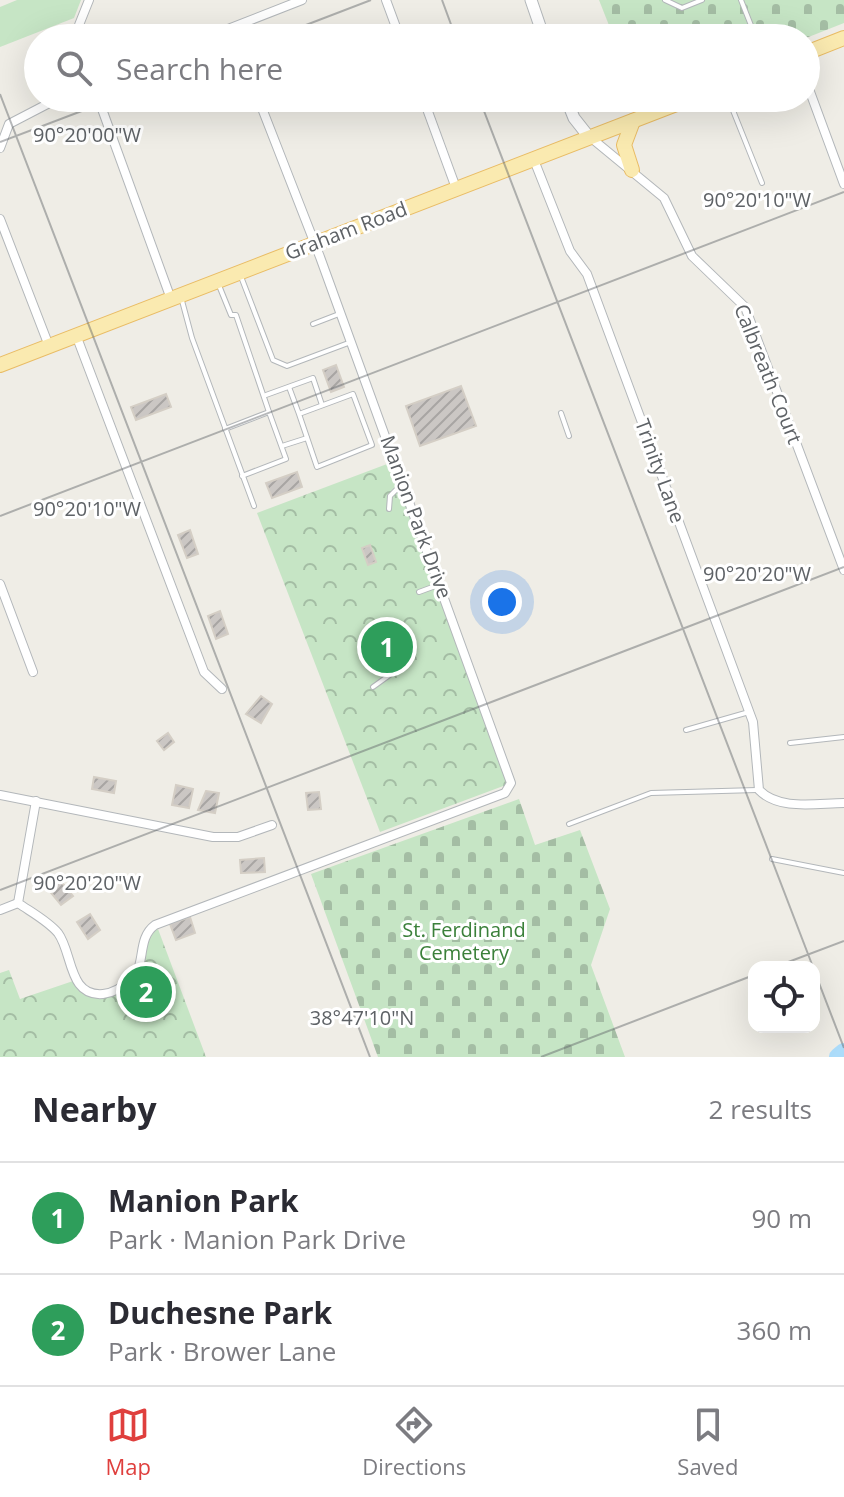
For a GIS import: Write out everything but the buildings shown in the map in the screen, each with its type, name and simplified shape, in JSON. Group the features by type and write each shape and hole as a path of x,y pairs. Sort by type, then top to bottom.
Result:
{"main road":[{"path":"820,47 844,38"},
{"name":"Graham Road","path":"0,365 656,112"},
{"path":"632,170 624,145 633,121"}],"street":[{"path":"79,24 89,0"},
{"path":"251,24 302,0"},
{"path":"386,0 395,24"},
{"path":"531,0 539,24"},
{"path":"0,148 9,124 32,112"},
{"path":"103,112 175,297"},
{"name":"Manion Park Drive","path":"18,903 61,936 76,980 84,990 94,994 117,990 133,978 139,968 145,935 162,922 505,793 511,783 315,242 264,112"},
{"path":"428,112 456,188"},
{"path":"572,112 589,137"},
{"path":"817,112 844,184"},
{"name":"Calbreath Court","path":"589,137 664,198 698,264 738,297 745,307 844,570"},
{"name":"Trinity Lane","path":"534,160 570,251 587,274 749,712 759,790"},
{"path":"0,219 49,346"},
{"path":"76,335 204,672 222,689"},
{"path":"0,584 33,672"},
{"path":"759,790 767,798 780,803 844,803"},
{"path":"0,795 213,837 238,837 272,825"},
{"path":"0,910 18,903 36,801"}],"lane":[{"path":"665,0 682,8 702,0"},
{"path":"741,0 750,24"},
{"path":"734,112 762,183"},
{"path":"239,272 273,360 287,366 351,342"},
{"path":"217,281 231,315 236,315 286,459 242,476"},
{"path":"175,297 254,506"},
{"path":"313,324 341,313"},
{"path":"266,395 313,378 322,405"},
{"path":"289,387 317,467 372,445 353,394 299,414"},
{"path":"225,429 269,412"},
{"path":"362,418 377,413"},
{"path":"561,413 569,436"},
{"path":"282,446 307,438"},
{"path":"389,509 390,496 403,483"},
{"path":"419,592 441,585"},
{"path":"373,687 391,674"},
{"path":"686,730 749,712"},
{"path":"790,743 844,737"},
{"path":"569,824 651,793 759,790"},
{"path":"772,859 844,873"}],"green space":[{"path":"17,0 81,0 74,18 59,24 24,24 24,38 0,47 0,7"},
{"path":"599,0 844,0 844,23 820,32 820,24 608,24"},
{"path":"395,461 514,782 380,832 257,513"},
{"name":"St. Ferdinand Cemetery","path":"519,799 535,845 580,830 610,909 591,965 625,1057 378,1057 311,874"},
{"path":"158,929 206,1057 0,1057 0,973 9,970 20,999 76,980 85,990 107,993 133,978 145,935"}],"waterway":[{"path":"838,1057 844,1052"}],"place":[{"name":"Manion Park","path":"387,647"},
{"name":"Duchesne Park","path":"146,992"}]}
